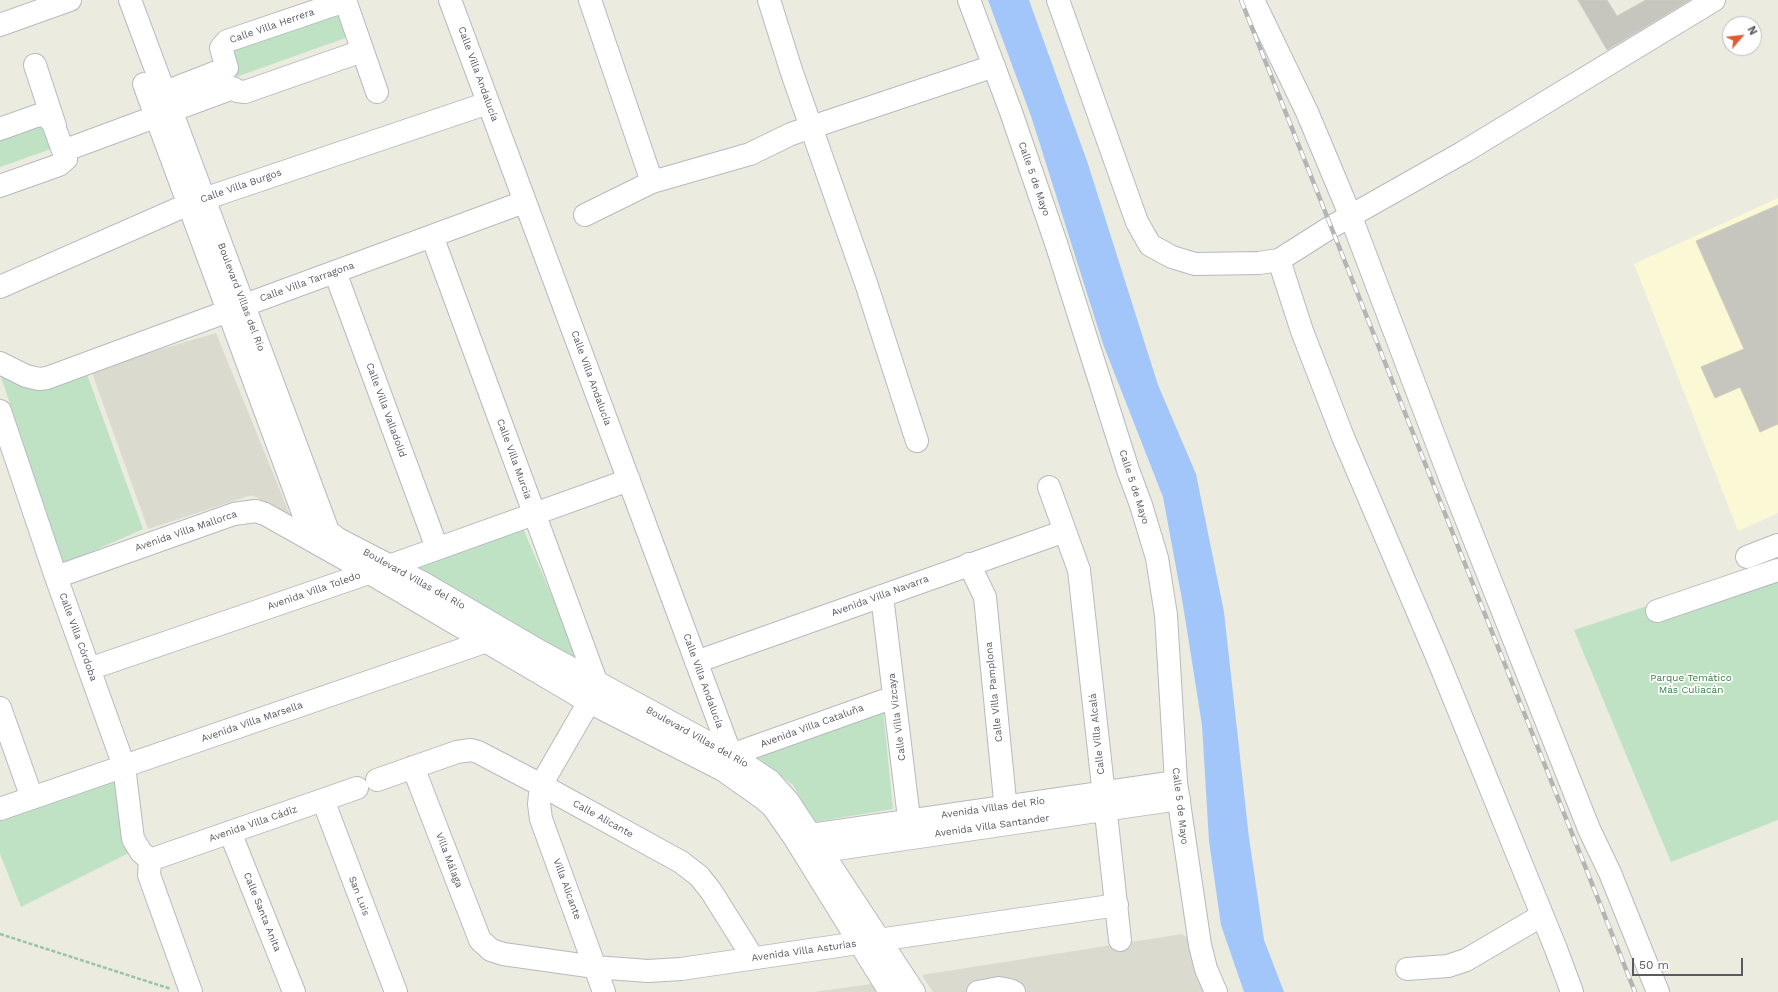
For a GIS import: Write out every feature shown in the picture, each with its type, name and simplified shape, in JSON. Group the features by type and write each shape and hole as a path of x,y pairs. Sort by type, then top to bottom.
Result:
{"street":[{"path":"0,25 70,0"},
{"name":"Boulevard Villas del Río","path":"114,0 160,104 236,308 328,531 338,539 423,583 589,702 770,781 788,801 807,844 869,941 898,990"},
{"name":"Boulevard Villas del Río","path":"130,0 160,104"},
{"path":"345,0 377,92"},
{"name":"Calle Villa Herrera","path":"230,78 221,48 227,41 345,0"},
{"name":"Calle Villa Andalucía","path":"450,0 696,662 727,763"},
{"path":"590,0 652,182"},
{"path":"769,0 866,282 917,441"},
{"name":"Calle 5 de Mayo","path":"969,0 994,66 1056,243 1157,558 1166,615 1178,790 1200,945 1206,969 1216,992"},
{"path":"1058,0 1137,222 1150,245 1172,258 1195,264 1259,263 1279,260 1331,227 1351,218 1462,153 1714,0"},
{"path":"1253,0 1307,112 1351,218 1458,498 1587,822 1610,873 1658,992"},
{"path":"63,151 160,104 230,78 240,92 245,92 362,51"},
{"path":"0,186 59,165 66,159 54,126 36,66"},
{"path":"585,215 652,182 750,154 791,134 994,66"},
{"name":"Calle Villa Burgos","path":"0,287 196,201 488,103"},
{"path":"0,129 39,115 49,118 54,126"},
{"name":"Calle Villa Tarragona","path":"0,363 26,376 39,379 47,378 524,202"},
{"name":"Calle Villa Murcia","path":"432,236 596,681"},
{"path":"1279,260 1302,331 1343,437 1437,657 1572,992"},
{"name":"Calle Villa Valladolid","path":"335,272 437,548"},
{"name":"Boulevard Villas del Río","path":"236,308 313,540 368,572 492,633 596,681 727,763"},
{"name":"Calle Villa Córdoba","path":"0,411 56,577 124,766 133,839 141,852 150,860"},
{"name":"Avenida Villa Toledo","path":"89,669 389,566 629,480"},
{"name":"Calle Villa Alcalá","path":"1049,487 1079,570 1120,940"},
{"name":"Avenida Villa Mallorca","path":"56,577 247,511 256,511 265,514 313,540"},
{"name":"Avenida Villa Navarra","path":"696,662 1065,531"},
{"path":"1747,557 1778,545"},
{"name":"Calle Villa Pamplona","path":"969,564 985,597 1007,815"},
{"path":"1657,611 1778,570"},
{"name":"Calle Villa Vizcaya","path":"882,596 910,829"},
{"name":"Avenida Villa Marsella","path":"0,809 124,766 492,633"},
{"path":"541,785 589,702 596,681"},
{"name":"Avenida Villa Cataluña","path":"727,763 894,697"},
{"path":"0,708 32,798"},
{"name":"Calle Alicante","path":"413,767 457,752 470,750 541,785 681,862 699,876 711,891 753,958"},
{"path":"377,780 413,767"},
{"name":"Villa Málaga","path":"413,767 480,940 490,950"},
{"name":"Villa Alicante","path":"541,785 539,804 541,819 604,992"},
{"name":"Avenida Villa Cádiz","path":"150,860 357,788"},
{"name":"Avenida Villa Santander","path":"807,844 1178,790"},
{"name":"San Luis","path":"323,800 396,992"},
{"name":"Calle Santa Anita","path":"230,832 294,992"},
{"path":"150,860 149,875 189,988"},
{"name":"Avenida Villa Asturias","path":"490,950 503,954 595,967 648,971 674,970 1117,905"},
{"path":"1407,969 1448,966 1466,960 1542,916"},
{"path":"978,992 999,988 1014,992"}],"path":[{"path":"0,934 172,990 189,988"}],"shaded area":[{"path":"1778,198 1778,513 1738,531 1634,264"},
{"path":"216,333 290,515 252,495 148,529 91,370"},
{"path":"1182,934 1193,941 1213,992 933,992 922,975"},
{"path":"872,984 877,992 814,992"}],"green space":[{"path":"336,4 348,37 236,77 224,43"},
{"path":"41,119 51,149 0,167 0,133"},
{"path":"84,366 143,529 64,564 0,374 24,387"},
{"path":"522,526 580,662 414,568"},
{"name":"Parque Temático Más Culiacán","path":"1778,563 1778,820 1671,862 1574,630"},
{"path":"883,710 893,809 814,822 793,785 748,751"},
{"path":"121,771 133,851 21,907 0,854 0,813"}],"water":[{"path":"988,0 1029,0 1087,161 1158,385 1196,474 1224,612 1249,838 1264,940 1284,992 1244,992 1221,925 1209,841 1202,725 1183,605 1163,497 1103,344 1032,119"}],"building":[{"path":"1578,0 1607,0 1617,16 1646,0 1690,0 1607,50"},
{"path":"1778,205 1778,424 1760,432 1740,387 1715,398 1701,367 1744,349 1696,241"}],"railway":[{"path":"1241,0 1635,992"}]}
